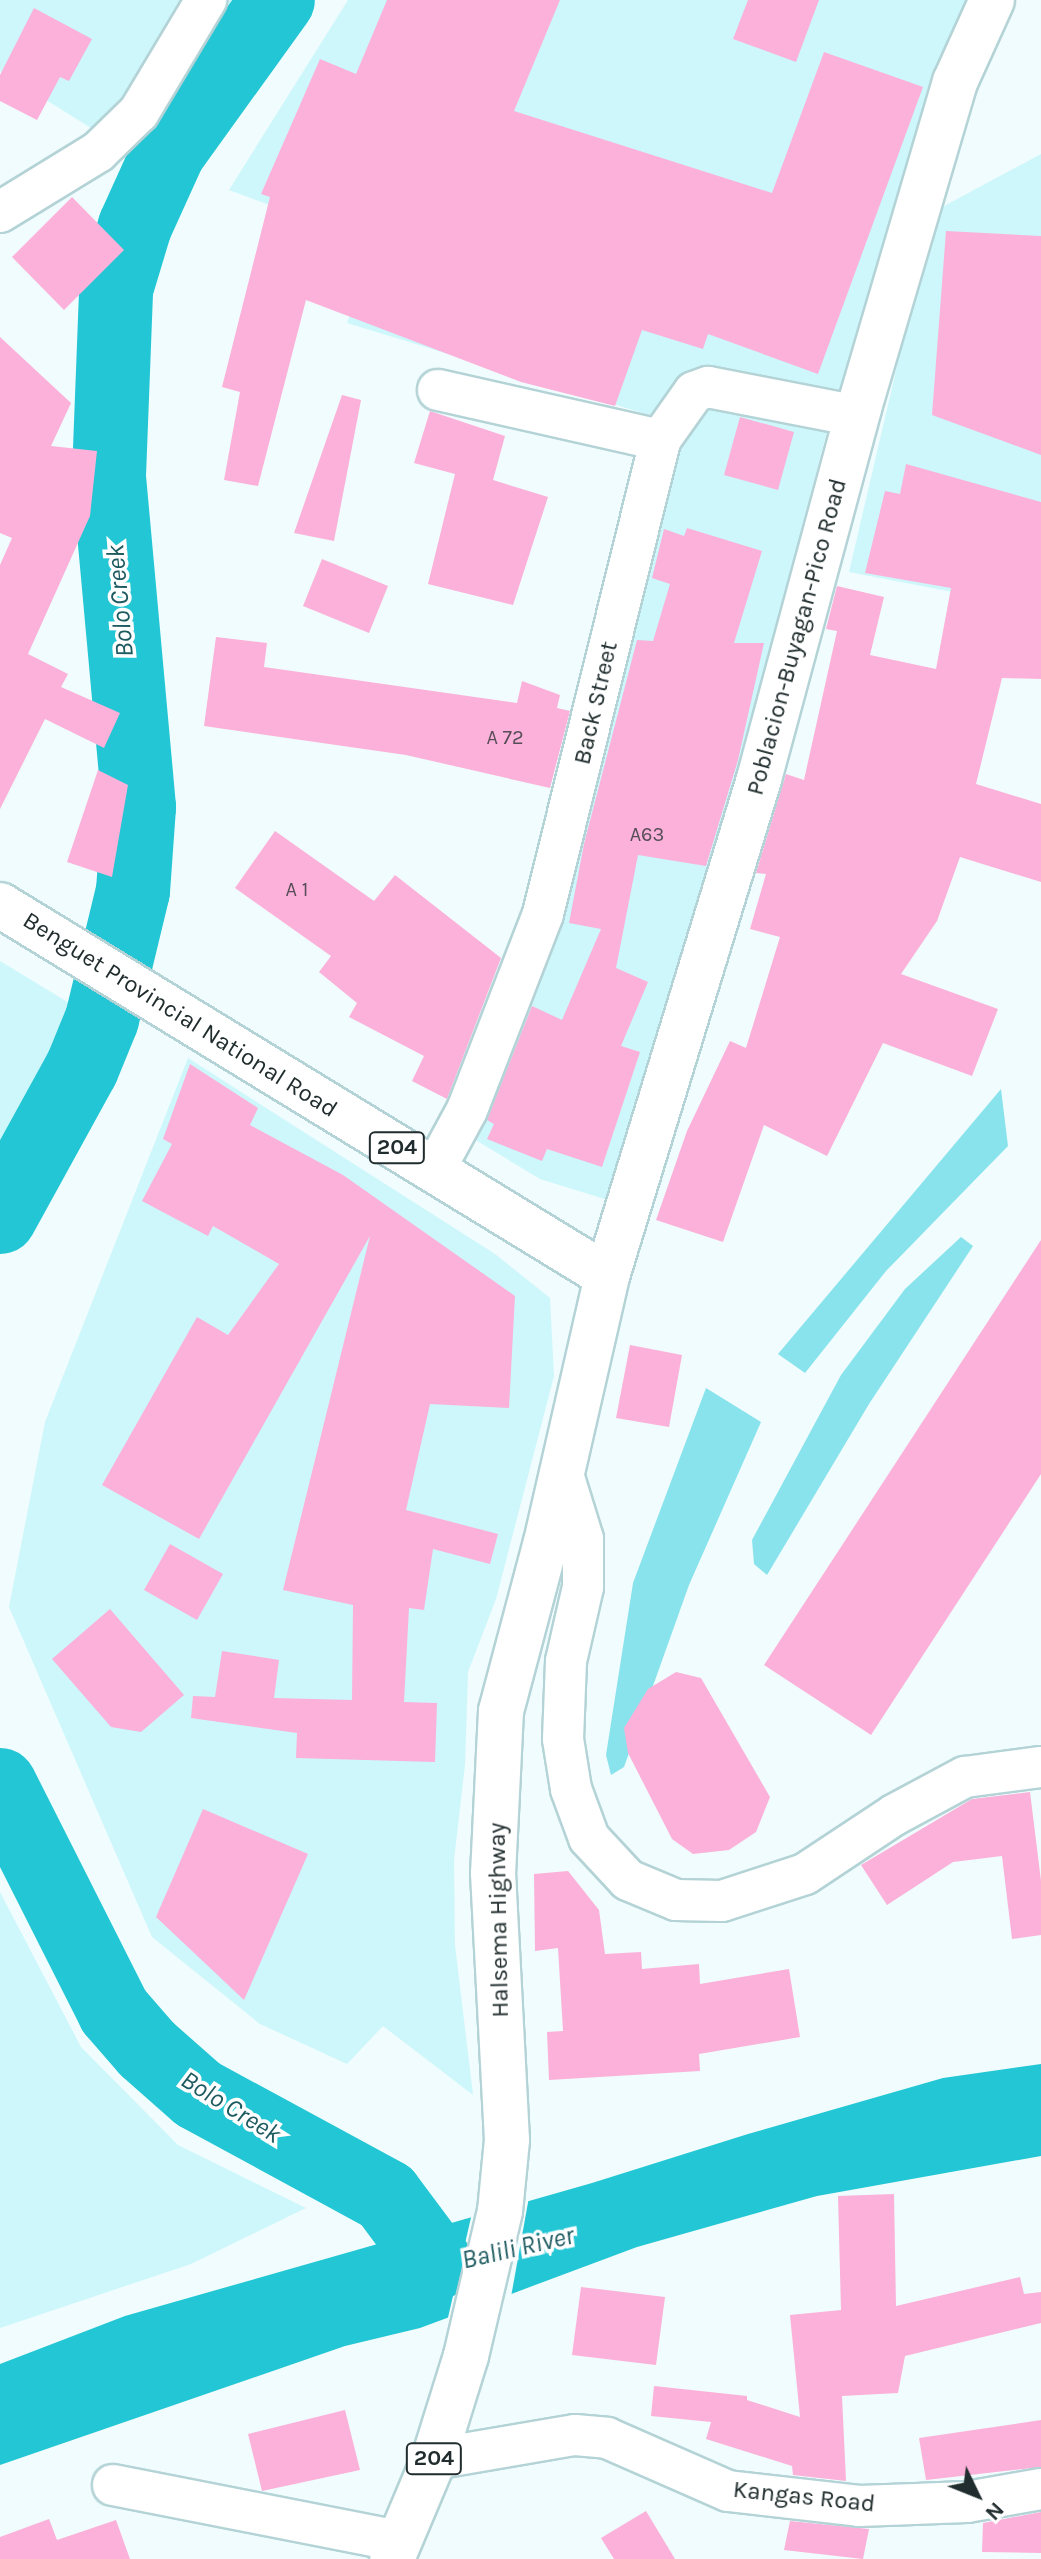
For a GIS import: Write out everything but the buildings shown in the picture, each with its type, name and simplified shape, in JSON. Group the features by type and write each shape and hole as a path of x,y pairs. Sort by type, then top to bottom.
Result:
{"main road":[{"name":"Poblacion-Buyagan-Pico Road","path":"607,1276 759,779 857,416 955,82 992,0"},
{"name":"Benguet Provincial National Road","path":"0,905 607,1276"},
{"name":"Halsema Highway","path":"395,2550 434,2459 466,2356 500,2211 507,2140 505,2056 493,1873 501,1711 562,1471 607,1276"}],"street":[{"path":"0,212 98,152 139,112 206,0"},
{"name":"Back Street","path":"434,1171 467,1110 543,914 660,440 694,392 708,387 857,416"},
{"path":"438,390 660,440"},
{"path":"562,1471 583,1539 583,1587 566,1661 563,1739 571,1789 589,1838 628,1880 676,1900 722,1901 805,1874 894,1815 965,1777 1041,1767"},
{"name":"Kangas Road","path":"434,2459 575,2435 607,2438 728,2491 859,2506 967,2502 1041,2489"},
{"path":"113,2485 395,2550"}],"shaded area":[{"path":"0,0 283,0 158,170 0,71"},
{"path":"348,0 985,0 842,390 708,367 662,419 347,323 375,244 229,190"},
{"path":"1041,154 1041,609 849,572 933,212"},
{"path":"715,396 830,420 685,982 611,1201 540,1179 454,1127 675,456"},
{"path":"0,961 79,1009 0,1167"},
{"path":"188,1058 495,1254 550,1298 554,1376 496,1599 468,1672 465,1765 454,1860 455,1945 473,2095 383,2026 347,2064 260,2024 152,1937 9,1607 45,1422"},
{"path":"1001,1089 1008,1146 886,1271 805,1373 778,1354"},
{"path":"961,1237 973,1246 869,1404 767,1575 754,1564 752,1540 841,1375 905,1289"},
{"path":"706,1388 761,1422 689,1585 624,1767 611,1775 606,1755 633,1583"},
{"path":"0,1892 81,2047 178,2145 306,2208 191,2264 0,2328"}],"water":[{"name":"Balili River","path":"1041,2064 1041,2156 817,2196 637,2247 420,2328 345,2346 0,2465 0,2364 125,2316 592,2183 748,2134 943,2078"}],"pier":[{"path":"529,2197 511,2297 447,2322 472,2213"}],"waterway":[{"name":"Bolo Creek","path":"0,1217 82,1068 102,1019 133,891 139,807 109,475 116,289 135,226 169,151 278,0"},
{"name":"Bolo Creek","path":"0,1785 114,2011 147,2049 198,2094 386,2196 436,2263"}]}
